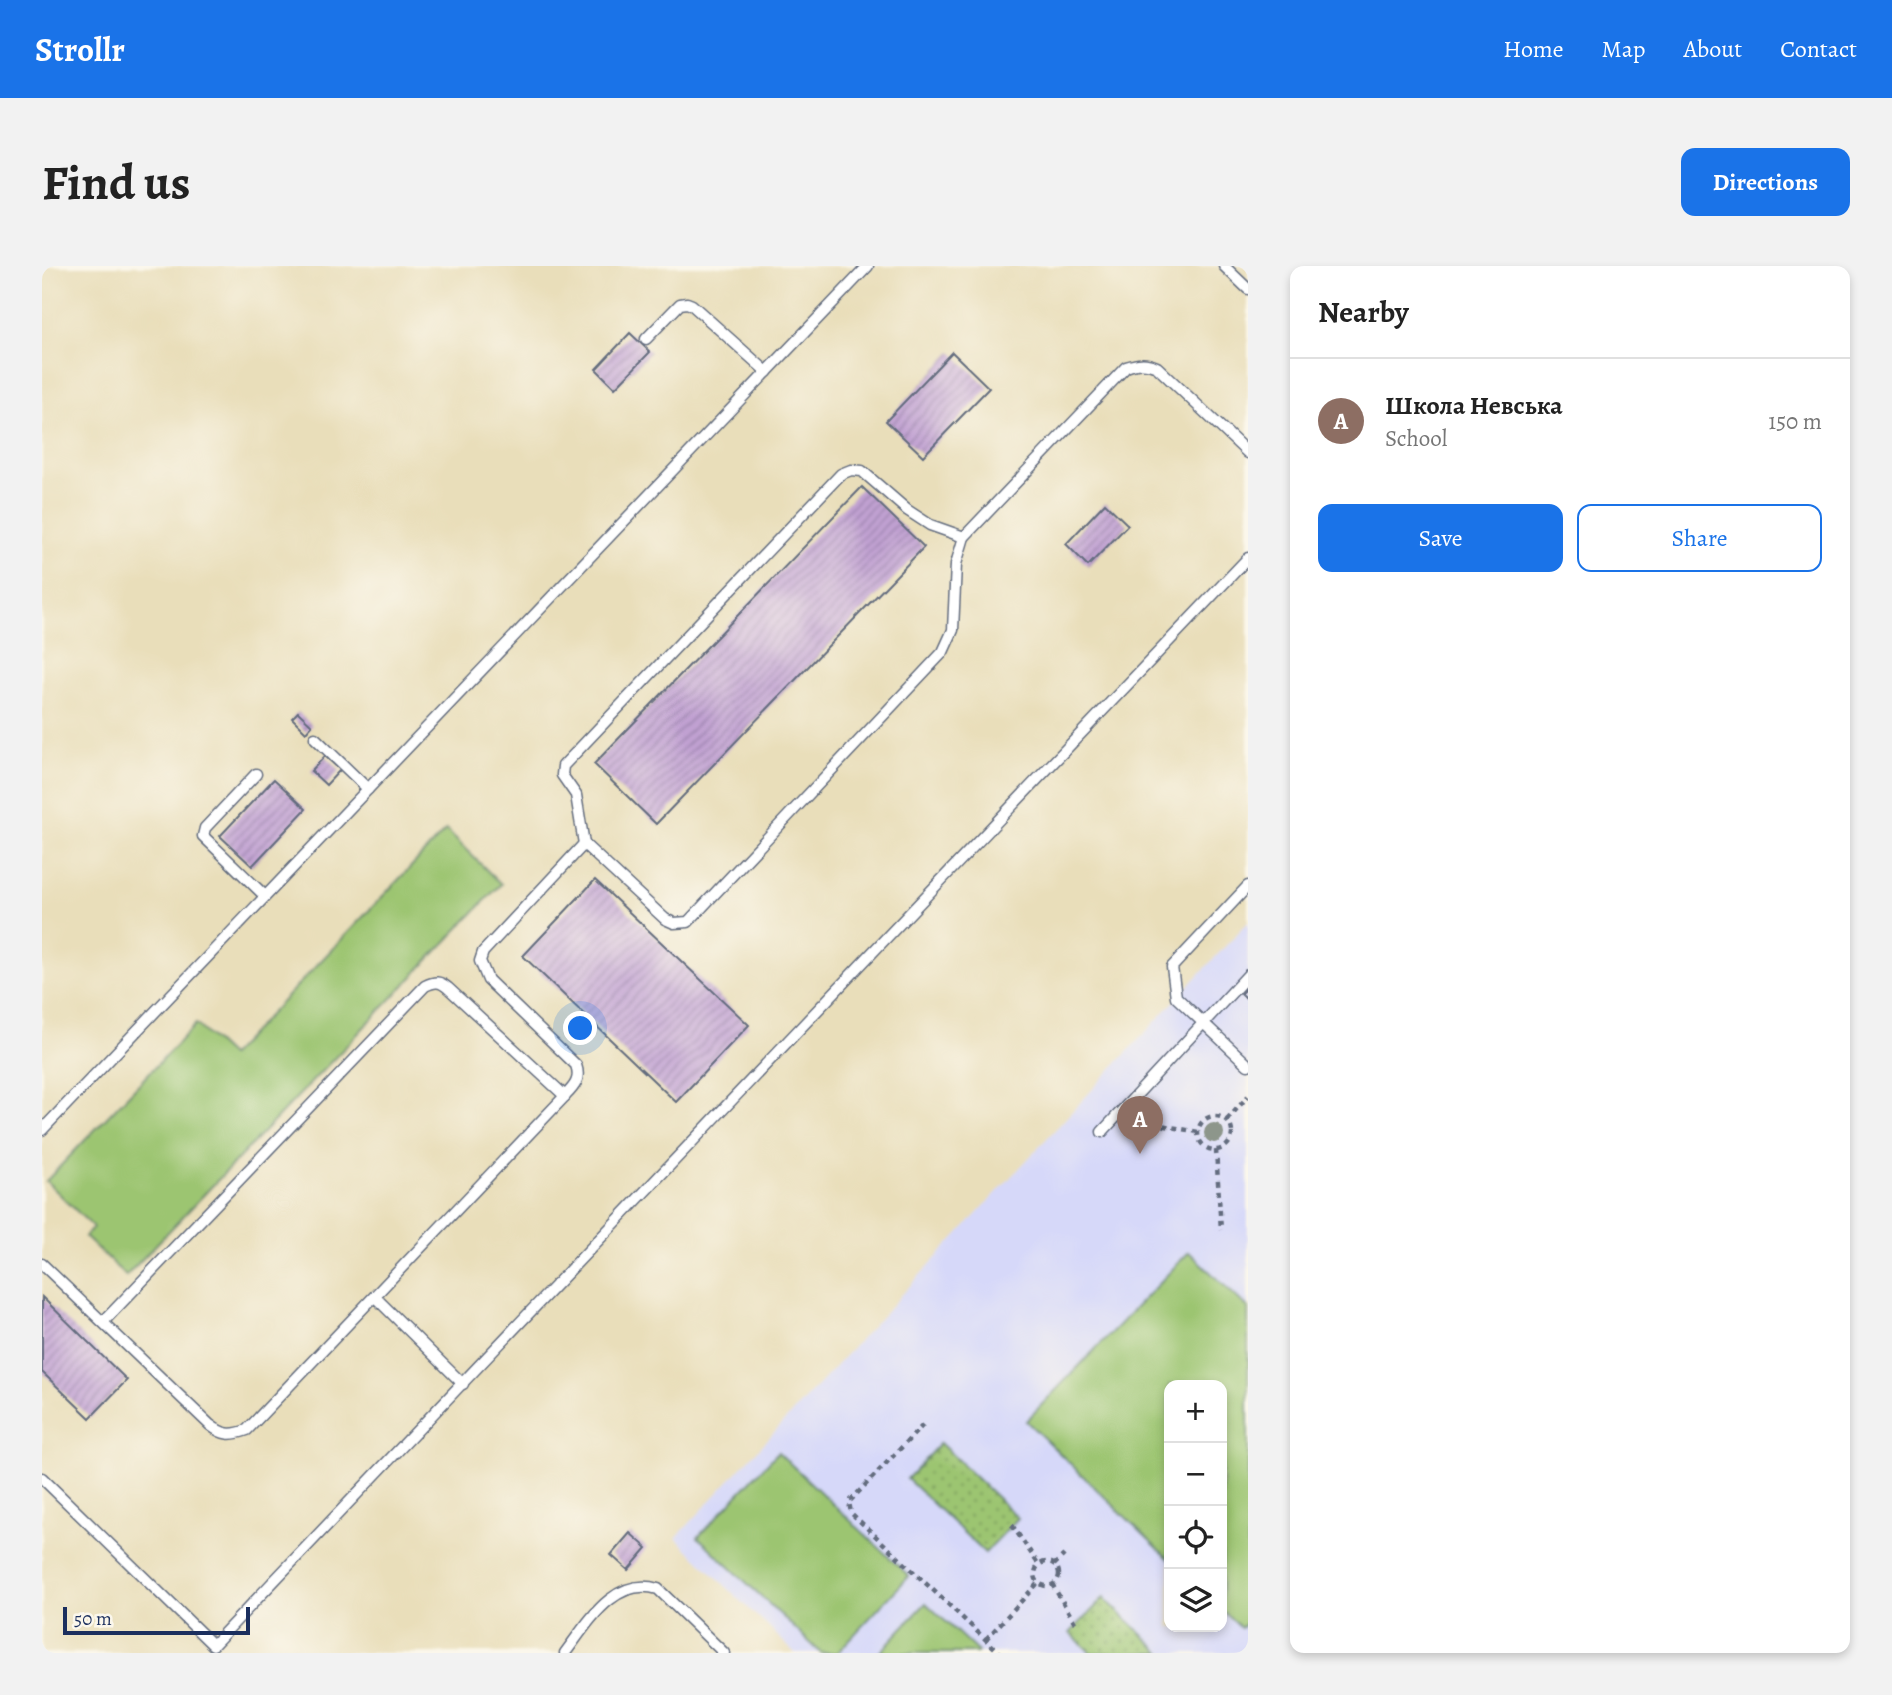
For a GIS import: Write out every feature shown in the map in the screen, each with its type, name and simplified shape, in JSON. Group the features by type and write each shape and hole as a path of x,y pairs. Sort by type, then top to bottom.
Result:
{"lane":[{"path":"42,1130 868,266"},
{"path":"1224,266 1248,289"},
{"path":"646,339 680,304 687,303 767,372"},
{"path":"964,537 930,524 907,510 862,471 851,470 841,474 563,766 562,775 572,786 579,806 584,844 665,919 674,923 688,922 943,652 953,630 956,564 964,537 1126,367 1139,363 1149,363 1157,367 1248,453"},
{"path":"42,1478 218,1649 463,1384 1248,558"},
{"path":"315,738 368,789"},
{"path":"256,774 205,828 203,836 265,896"},
{"path":"42,1264 210,1425 221,1433 233,1435 247,1430 578,1080 576,1065 488,979 480,961 483,952 584,844"},
{"path":"1248,886 1172,967 1176,997 1248,1065"},
{"path":"1102,1132 1248,975"},
{"path":"103,1322 425,986 433,981 442,982 449,988 565,1096"},
{"path":"375,1297 463,1384"},
{"path":"565,1653 611,1597 630,1588 647,1586 658,1589 724,1653"}],"path":[{"path":"1227,1120 1248,1096"},
{"path":"1220,1116 1227,1120 1232,1128 1232,1139 1225,1147 1216,1150 1204,1146 1200,1142 1198,1132 1200,1125 1209,1117 1220,1116"},
{"path":"1116,1117 1198,1132"},
{"path":"1216,1150 1221,1230"},
{"path":"923,1425 849,1502 850,1513 1000,1653"},
{"path":"1012,1525 1039,1565"},
{"path":"1054,1565 1064,1555"},
{"path":"1047,1562 1054,1565 1058,1575 1052,1584 1044,1585 1039,1582 1035,1574 1039,1565 1047,1562"},
{"path":"986,1639 1039,1582"},
{"path":"1052,1584 1077,1626"}],"shaded area":[{"path":"1248,922 1248,1653 795,1653 676,1538"}],"green space":[{"path":"446,830 501,884 126,1276 85,1237 93,1227 46,1181 196,1024 230,1056"},
{"path":"1189,1252 1248,1308 1248,1621 1241,1628 1227,1615 1227,1380 1164,1380 1164,1554 1026,1421"},
{"path":"940,1443 1018,1518 985,1553 907,1479"},
{"path":"778,1452 909,1576 837,1653 821,1653 698,1537"},
{"path":"1104,1598 1162,1653 1091,1653 1070,1633"},
{"path":"926,1603 978,1652 879,1653"}],"building":[{"path":"630,333 650,352 615,388 596,369"},
{"path":"952,352 989,388 923,456 886,421"},
{"path":"862,487 924,547 656,824 594,764"},
{"path":"1105,503 1128,525 1088,566 1066,544"},
{"path":"298,712 312,725 306,732 292,718"},
{"path":"325,756 340,770 326,785 311,771"},
{"path":"274,779 306,809 252,866 220,836"},
{"path":"595,880 749,1025 676,1102 523,956"},
{"path":"1248,986 1248,1000 1241,993"},
{"path":"42,1297 127,1380 90,1418 42,1372"},
{"path":"630,1533 647,1548 628,1570 611,1555"}],"place":[{"name":"Школа Невська","path":"1140,1154"}]}
